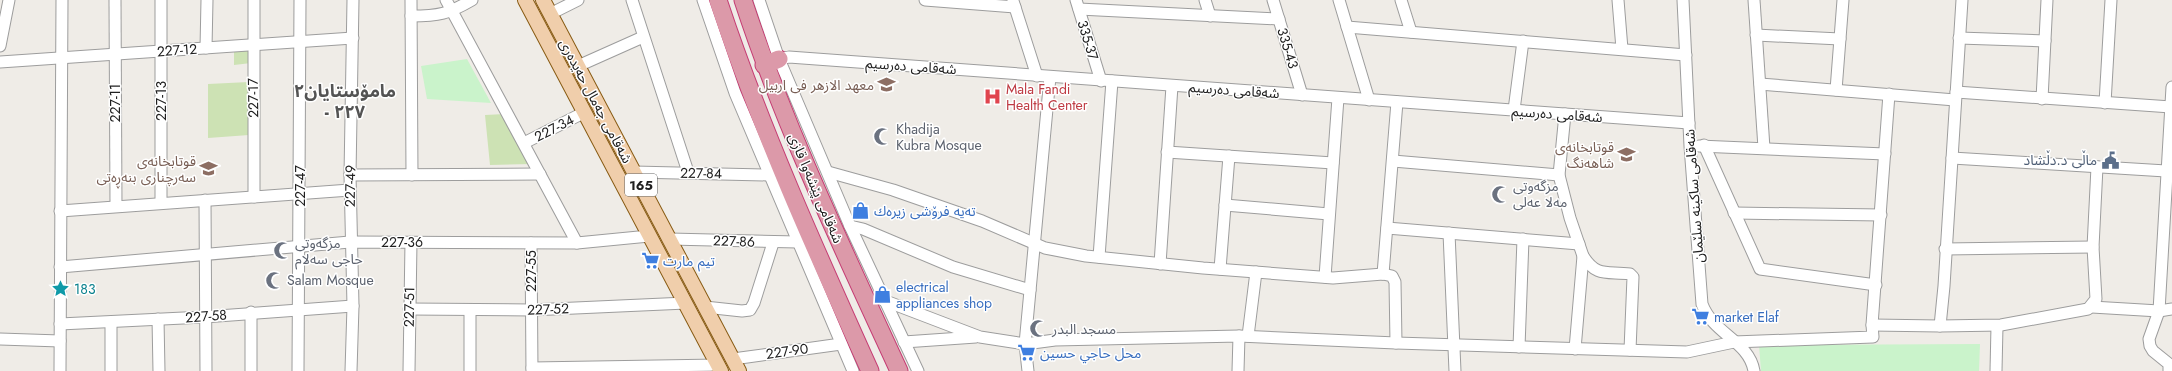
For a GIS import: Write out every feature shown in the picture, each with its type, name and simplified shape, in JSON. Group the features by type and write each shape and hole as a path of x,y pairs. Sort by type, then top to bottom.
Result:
{"highway":[{"name":"شەقامی پێشەوا قازی","path":"718,0 751,113 786,179 802,236 870,371"},
{"name":"شەقامی پێشەوا قازی","path":"743,0 772,62 810,170 830,220 899,371"},
{"path":"786,179 794,186 803,186 810,178 810,170"},
{"path":"802,236 808,221 814,215 823,214 830,220"}],"main road":[{"name":"شەقامی جەمال حەیدەری","path":"525,0 720,368"},
{"name":"شەقامی جەمال حەیدەری","path":"543,0 736,365"},
{"path":"695,322 707,311"}],"street":[{"path":"0,46 9,0"},
{"path":"60,371 62,0"},
{"name":"227-11","path":"115,0 116,206"},
{"name":"227-13","path":"161,0 161,203"},
{"path":"206,48 207,0"},
{"name":"227-17","path":"254,0 252,45 254,196"},
{"name":"227-47","path":"298,371 300,0"},
{"name":"227-49","path":"351,371 353,306 350,242 350,175 353,0"},
{"path":"411,0 412,175"},
{"path":"446,0 577,243"},
{"path":"411,16 433,16 452,12 472,0"},
{"path":"550,14 578,0"},
{"path":"632,0 688,172"},
{"path":"703,0 724,63 751,113 769,175 802,236 841,344 854,371"},
{"path":"759,0 772,62 828,172 883,300 918,371"},
{"path":"925,0 1014,4 1036,76"},
{"path":"1205,0 1210,16"},
{"name":"335-43","path":"1273,0 1302,95"},
{"path":"1339,0 1370,100"},
{"path":"1402,0 1411,32"},
{"path":"1618,0 1622,49"},
{"name":"شەقامی ساکینە سلێمان","path":"1683,0 1690,146 1702,304 1709,319 1749,356 1754,371"},
{"path":"1754,0 1764,148"},
{"path":"1836,90 1843,0"},
{"path":"1940,326 1944,286 1945,249 1962,0"},
{"path":"2042,99 2047,0"},
{"path":"2105,103 2111,0"},
{"path":"1077,5 1210,16 1279,19"},
{"name":"335-37","path":"1077,5 1106,81"},
{"path":"1347,27 1686,55"},
{"path":"1756,35 1840,40"},
{"path":"578,66 643,37"},
{"name":"227-12","path":"0,62 161,52 300,40 353,38"},
{"path":"1959,38 2045,41"},
{"path":"1514,110 1523,41"},
{"name":"شەقامی دەرسیم","path":"772,62 796,58 1689,123"},
{"path":"1028,371 1025,344 1050,77"},
{"path":"1099,257 1106,81"},
{"path":"1760,84 1889,94 2042,99 2171,107"},
{"path":"1160,264 1172,86"},
{"path":"2169,371 2166,360 2153,351 2149,340 2159,311 2172,87"},
{"path":"883,300 980,337 1025,344 1055,340 1243,336 1396,343 1687,352 1734,342 1873,337 1872,325 1889,94"},
{"path":"1325,277 1338,98"},
{"path":"1383,274 1388,228 1397,102"},
{"name":"227-34","path":"524,143 585,112"},
{"path":"1565,114 1559,175 1583,256 1591,268 1604,272 1630,274 1633,277 1630,350"},
{"path":"1690,146 1885,154"},
{"path":"1704,146 1760,269 1876,284"},
{"path":"1167,152 1333,162"},
{"path":"1220,269 1230,156"},
{"path":"1952,158 2166,171"},
{"path":"1393,161 1559,175"},
{"path":"1872,325 1997,326 2088,310 2096,299 2093,247 2097,167"},
{"name":"227-84","path":"634,172 769,175"},
{"path":"828,172 894,190 982,221 1044,248 1099,257 1160,264 1256,272 1325,277 1383,274 1392,276 1395,282 1396,343"},
{"path":"350,175 540,174"},
{"path":"60,211 350,190"},
{"path":"205,200 204,317 206,371"},
{"path":"1226,205 1329,214"},
{"path":"1734,213 1881,215"},
{"path":"850,226 863,229 953,267 1030,290"},
{"path":"1388,228 1579,244"},
{"path":"1449,233 1455,371"},
{"name":"227-36","path":"60,267 350,242 577,243 650,236"},
{"name":"227-86","path":"670,239 773,243 802,236"},
{"path":"1519,347 1523,239"},
{"name":"227-51","path":"409,371 411,242"},
{"name":"227-55","path":"531,242 532,369"},
{"path":"707,311 742,312 750,310 754,303 773,243"},
{"path":"1945,249 2093,247"},
{"path":"1575,349 1583,256"},
{"path":"1238,371 1243,336 1256,272"},
{"name":"227-52","path":"409,309 531,310 686,304"},
{"name":"227-58","path":"60,324 204,317 251,312 353,306"},
{"path":"2092,306 2159,311 2172,309"},
{"path":"470,310 470,371"},
{"path":"251,312 252,371"},
{"path":"158,319 158,371"},
{"path":"111,322 111,371"},
{"path":"1996,371 1997,326"},
{"path":"904,342 980,337"},
{"path":"0,339 60,341"},
{"name":"227-90","path":"736,365 841,344"},
{"path":"532,369 720,368"}],"green space":[{"path":"250,48 251,63 234,65 234,49"},
{"path":"467,59 491,103 427,99 421,66"},
{"path":"249,82 249,135 208,138 208,84"},
{"path":"505,114 532,164 490,165 485,115"},
{"path":"1980,344 1979,371 1761,371 1759,345"}],"place":[{"name":"معهد الازهر فی اربیل","path":"887,85"},
{"name":"Mala Fandi Health Center","path":"993,97"},
{"name":"Khadija Kubra Mosque","path":"883,137"},
{"name":"قوتابخانەى شاهەنگ","path":"1627,155"},
{"name":"ماڵی د.دڵشاد","path":"2110,160"},
{"name":"قوتابخانەی سەرچناری بنەڕەتی","path":"209,169"},
{"name":"مزگەوتی مەلا عەلی","path":"1500,194"},
{"name":"تەیە فرۆشی زیرەك","path":"861,211"},
{"name":"مزگەوتی حاجی سەلام","path":"282,251"},
{"name":"تیم مارت","path":"650,261"},
{"name":"Salam Mosque","path":"274,280"},
{"name":"183","path":"61,289"},
{"name":"electrical appliances shop","path":"883,295"},
{"name":"market Elaf","path":"1701,317"},
{"name":"مسجد البدر","path":"1039,329"},
{"name":"محل حاجي حسین","path":"1027,353"}],"district":[{"name":"مامۆستایان٢ - ٢٢٧","path":"345,101"}]}
